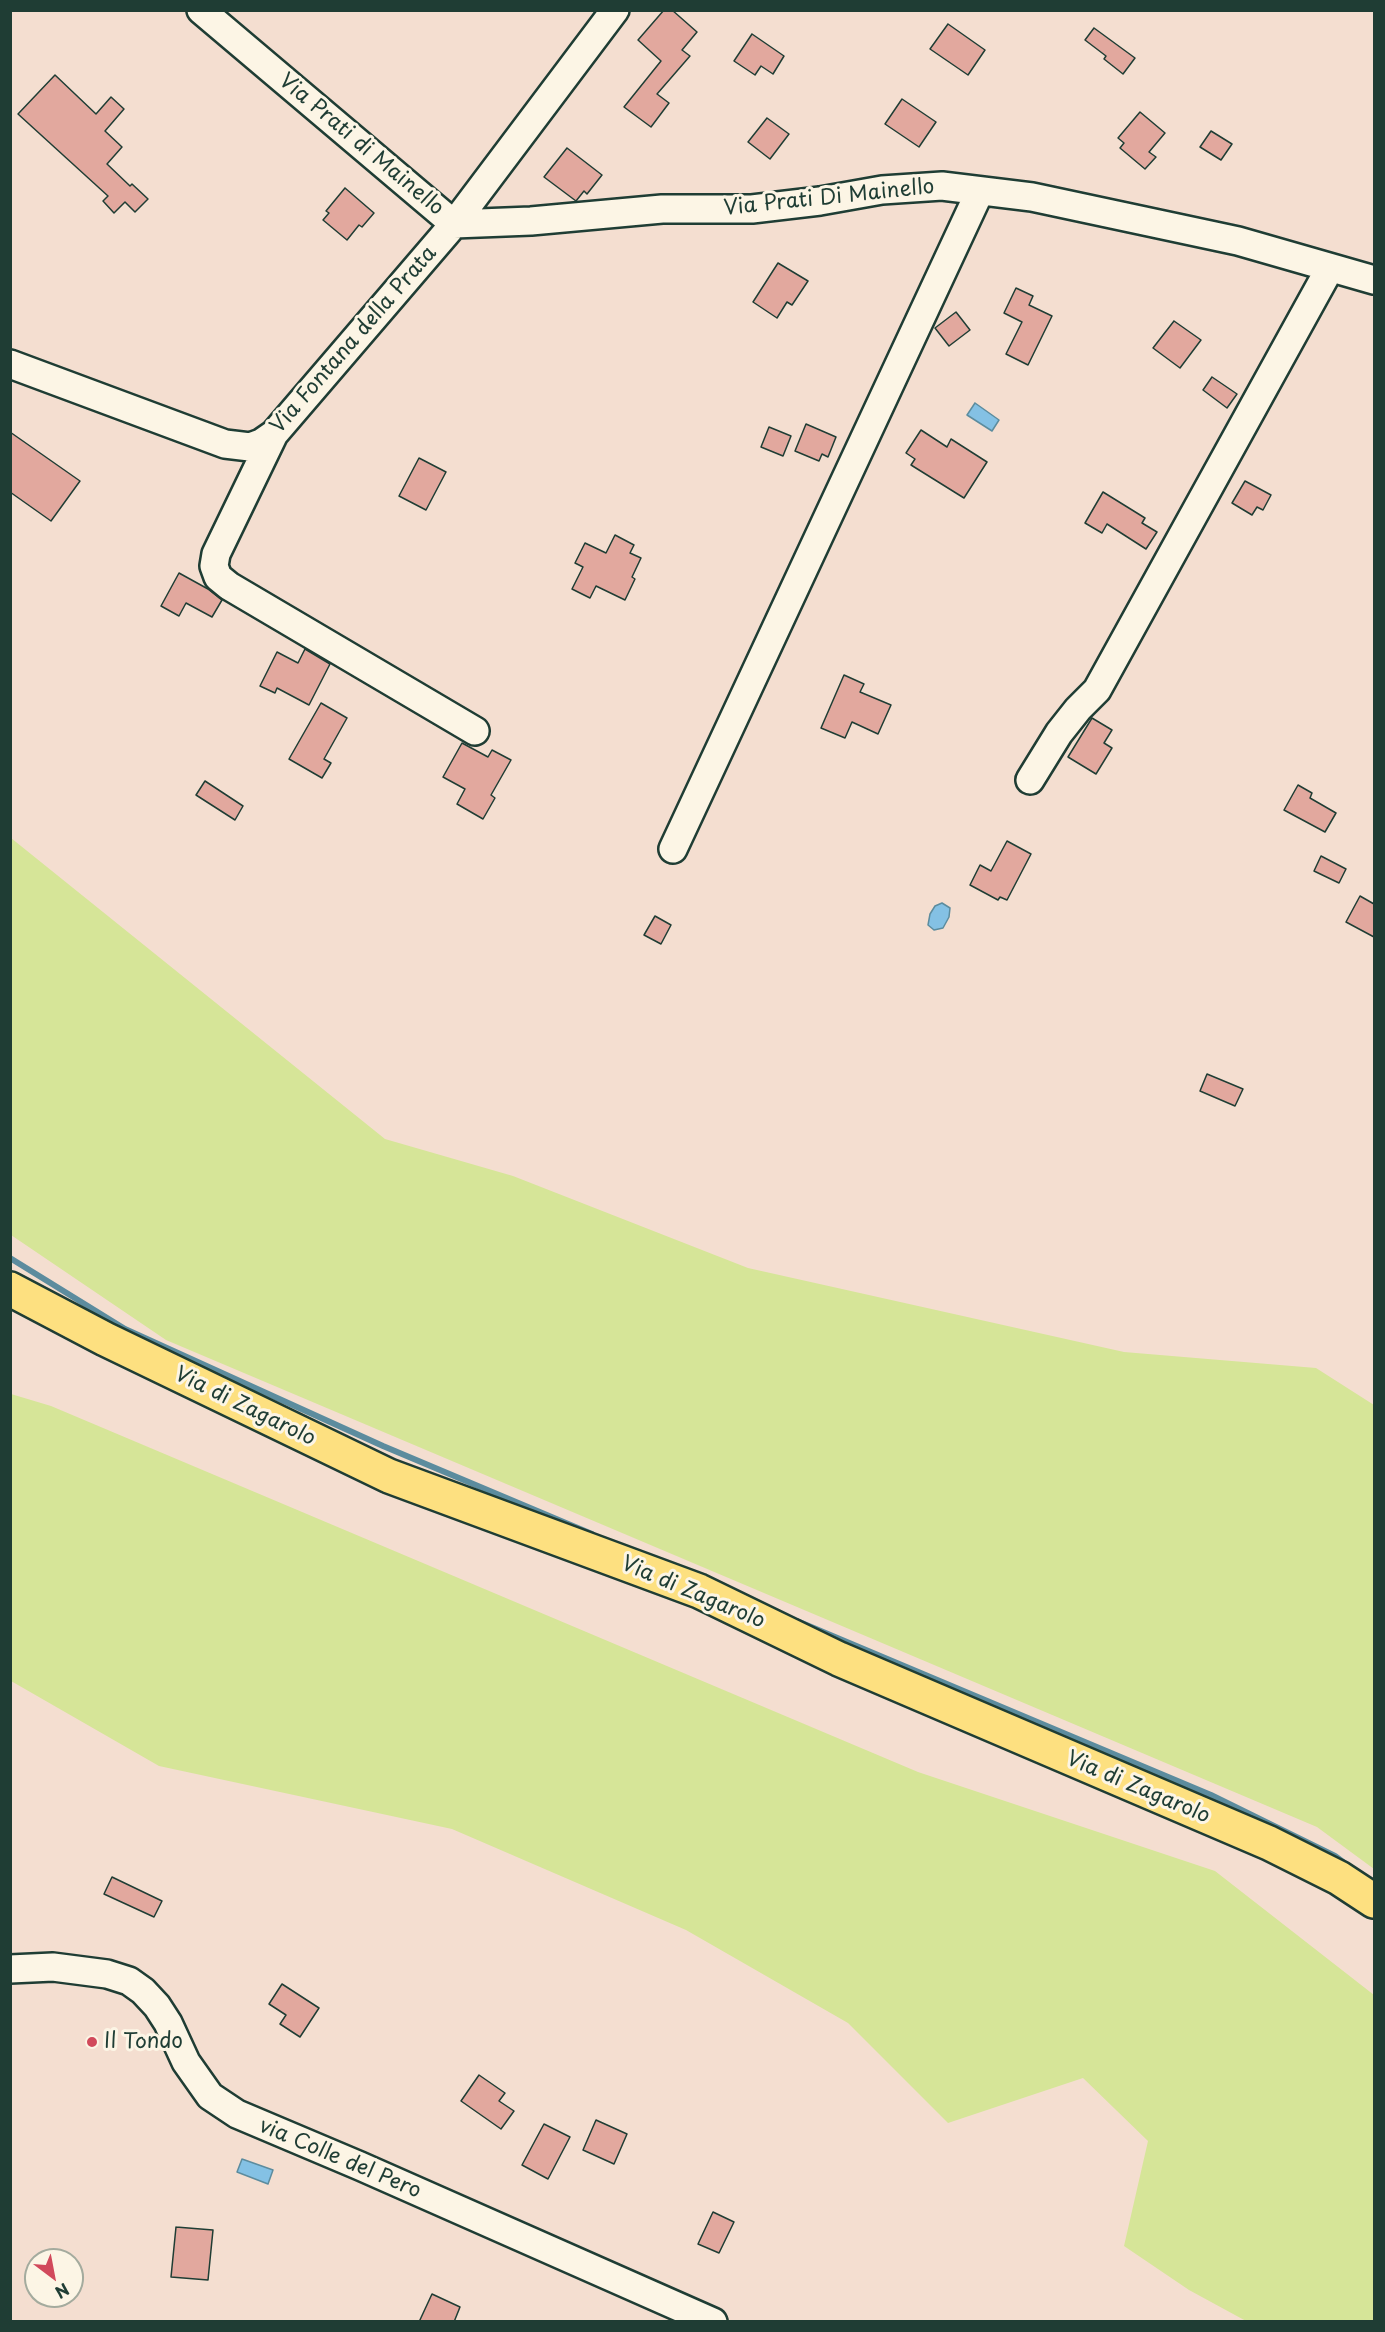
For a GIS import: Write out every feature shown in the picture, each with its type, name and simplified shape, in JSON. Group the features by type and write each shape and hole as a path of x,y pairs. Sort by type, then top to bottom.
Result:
{"main road":[{"name":"Via di Zagarolo","path":"10,1289 105,1340 389,1476 699,1591 839,1659 1269,1843 1339,1878 1374,1901"}],"street":[{"name":"Via Prati di Mainello","path":"201,10 454,224 615,10"},
{"name":"Via Prati Di Mainello","path":"454,224 531,221 662,209 752,209 820,201 882,190 942,186 1032,197 1238,241 1374,280"},
{"path":"673,849 981,191"},
{"name":"Via Fontana della Prata","path":"10,364 232,446 256,446 274,434 454,224"},
{"path":"1030,780 1059,733 1097,690 1330,268"},
{"path":"274,434 216,554 214,566 218,577 229,586 475,731"},
{"name":"via Colle del Pero","path":"10,1969 53,1967 106,1974 129,1981 158,2006 186,2062 210,2096 223,2106 256,2123 360,2166 713,2322"}],"green space":[{"path":"11,838 385,1139 513,1176 748,1268 1124,1352 1316,1368 1374,1405 1374,1869 1317,1827 166,1340 11,1235"},
{"path":"11,1394 51,1406 918,1772 1215,1871 1374,1995 1374,2321 1246,2321 1189,2290 1124,2246 1148,2141 1083,2078 948,2123 848,2023 686,1930 452,1829 159,1766 11,1681"}],"water":[{"path":"975,403 999,420 992,431 967,415"},
{"path":"942,903 950,908 949,917 943,928 934,930 928,925 930,914 935,906"},
{"path":"242,2159 273,2170 268,2184 237,2172"}],"building":[{"path":"664,10 672,10 697,32 682,50 690,56 657,94 669,103 651,127 624,107 661,61 638,40"},
{"path":"948,24 985,50 968,75 930,49"},
{"path":"1094,28 1135,58 1123,74 1104,59 1106,56 1085,40"},
{"path":"752,34 784,56 773,74 761,66 755,75 734,61"},
{"path":"55,75 96,114 111,97 124,109 105,131 122,147 107,164 148,199 135,212 125,202 114,213 103,201 108,196 18,114"},
{"path":"902,99 936,122 919,147 885,124"},
{"path":"1140,112 1165,133 1149,152 1156,157 1145,169 1120,148 1124,143 1118,138"},
{"path":"767,118 789,134 770,159 748,142"},
{"path":"1211,131 1232,144 1221,160 1200,147"},
{"path":"567,148 602,175 587,194 584,191 576,201 544,177"},
{"path":"345,188 374,213 362,227 359,225 347,240 323,220 329,213 326,211"},
{"path":"778,263 808,281 792,305 787,302 777,318 753,302"},
{"path":"1016,288 1033,296 1029,305 1052,316 1028,365 1006,354 1022,322 1004,313"},
{"path":"956,312 970,330 949,346 935,328"},
{"path":"1174,321 1201,340 1180,368 1153,348"},
{"path":"1212,377 1237,394 1227,408 1203,390"},
{"path":"806,424 836,437 828,457 822,454 819,461 795,451"},
{"path":"769,427 791,436 783,456 761,447"},
{"path":"921,430 947,447 951,439 987,462 964,498 911,465 915,459 906,453"},
{"path":"10,432 80,481 51,521 10,492"},
{"path":"419,458 446,472 426,510 399,496"},
{"path":"1245,481 1271,495 1263,510 1257,507 1252,515 1232,503"},
{"path":"1103,492 1145,518 1142,523 1157,532 1146,549 1107,524 1102,533 1085,523"},
{"path":"615,535 634,545 630,553 641,558 632,577 635,579 625,600 596,586 590,598 572,589 583,567 575,563 585,543 606,553"},
{"path":"179,573 208,589 222,600 212,617 186,603 179,616 161,606"},
{"path":"305,649 330,664 309,705 277,688 275,693 260,686 277,652 298,663"},
{"path":"844,675 864,684 860,692 891,705 878,734 852,722 845,738 821,728"},
{"path":"321,703 347,718 324,759 331,763 322,778 289,759"},
{"path":"1092,718 1112,730 1104,743 1112,748 1096,774 1068,757"},
{"path":"462,743 488,757 492,750 511,760 491,795 495,798 483,819 457,804 465,789 443,777"},
{"path":"205,781 243,806 235,820 196,795"},
{"path":"1298,785 1312,793 1310,798 1336,813 1325,832 1284,810"},
{"path":"1007,841 1031,854 1007,900 1000,897 998,900 970,885 980,865 991,871"},
{"path":"1321,856 1346,869 1339,883 1314,871"},
{"path":"1360,896 1374,904 1374,937 1346,922"},
{"path":"655,916 671,925 661,944 644,935"},
{"path":"1207,1074 1243,1089 1235,1106 1200,1091"},
{"path":"112,1877 162,1901 154,1917 104,1894"},
{"path":"282,1984 319,2008 300,2037 280,2024 286,2015 269,2004"},
{"path":"479,2075 505,2093 499,2101 514,2111 501,2129 461,2101"},
{"path":"596,2120 627,2134 614,2164 583,2150"},
{"path":"544,2124 570,2137 548,2179 522,2165"},
{"path":"713,2212 734,2222 719,2253 698,2244"},
{"path":"176,2227 213,2230 208,2280 171,2277"},
{"path":"432,2294 460,2307 454,2322 419,2322"}],"waterway":[{"path":"10,1258 125,1329 383,1446 592,1534"},
{"path":"797,1621 1211,1795 1335,1856 1347,1865"}],"place":[{"name":"Il Tondo","path":"92,2042"}]}
